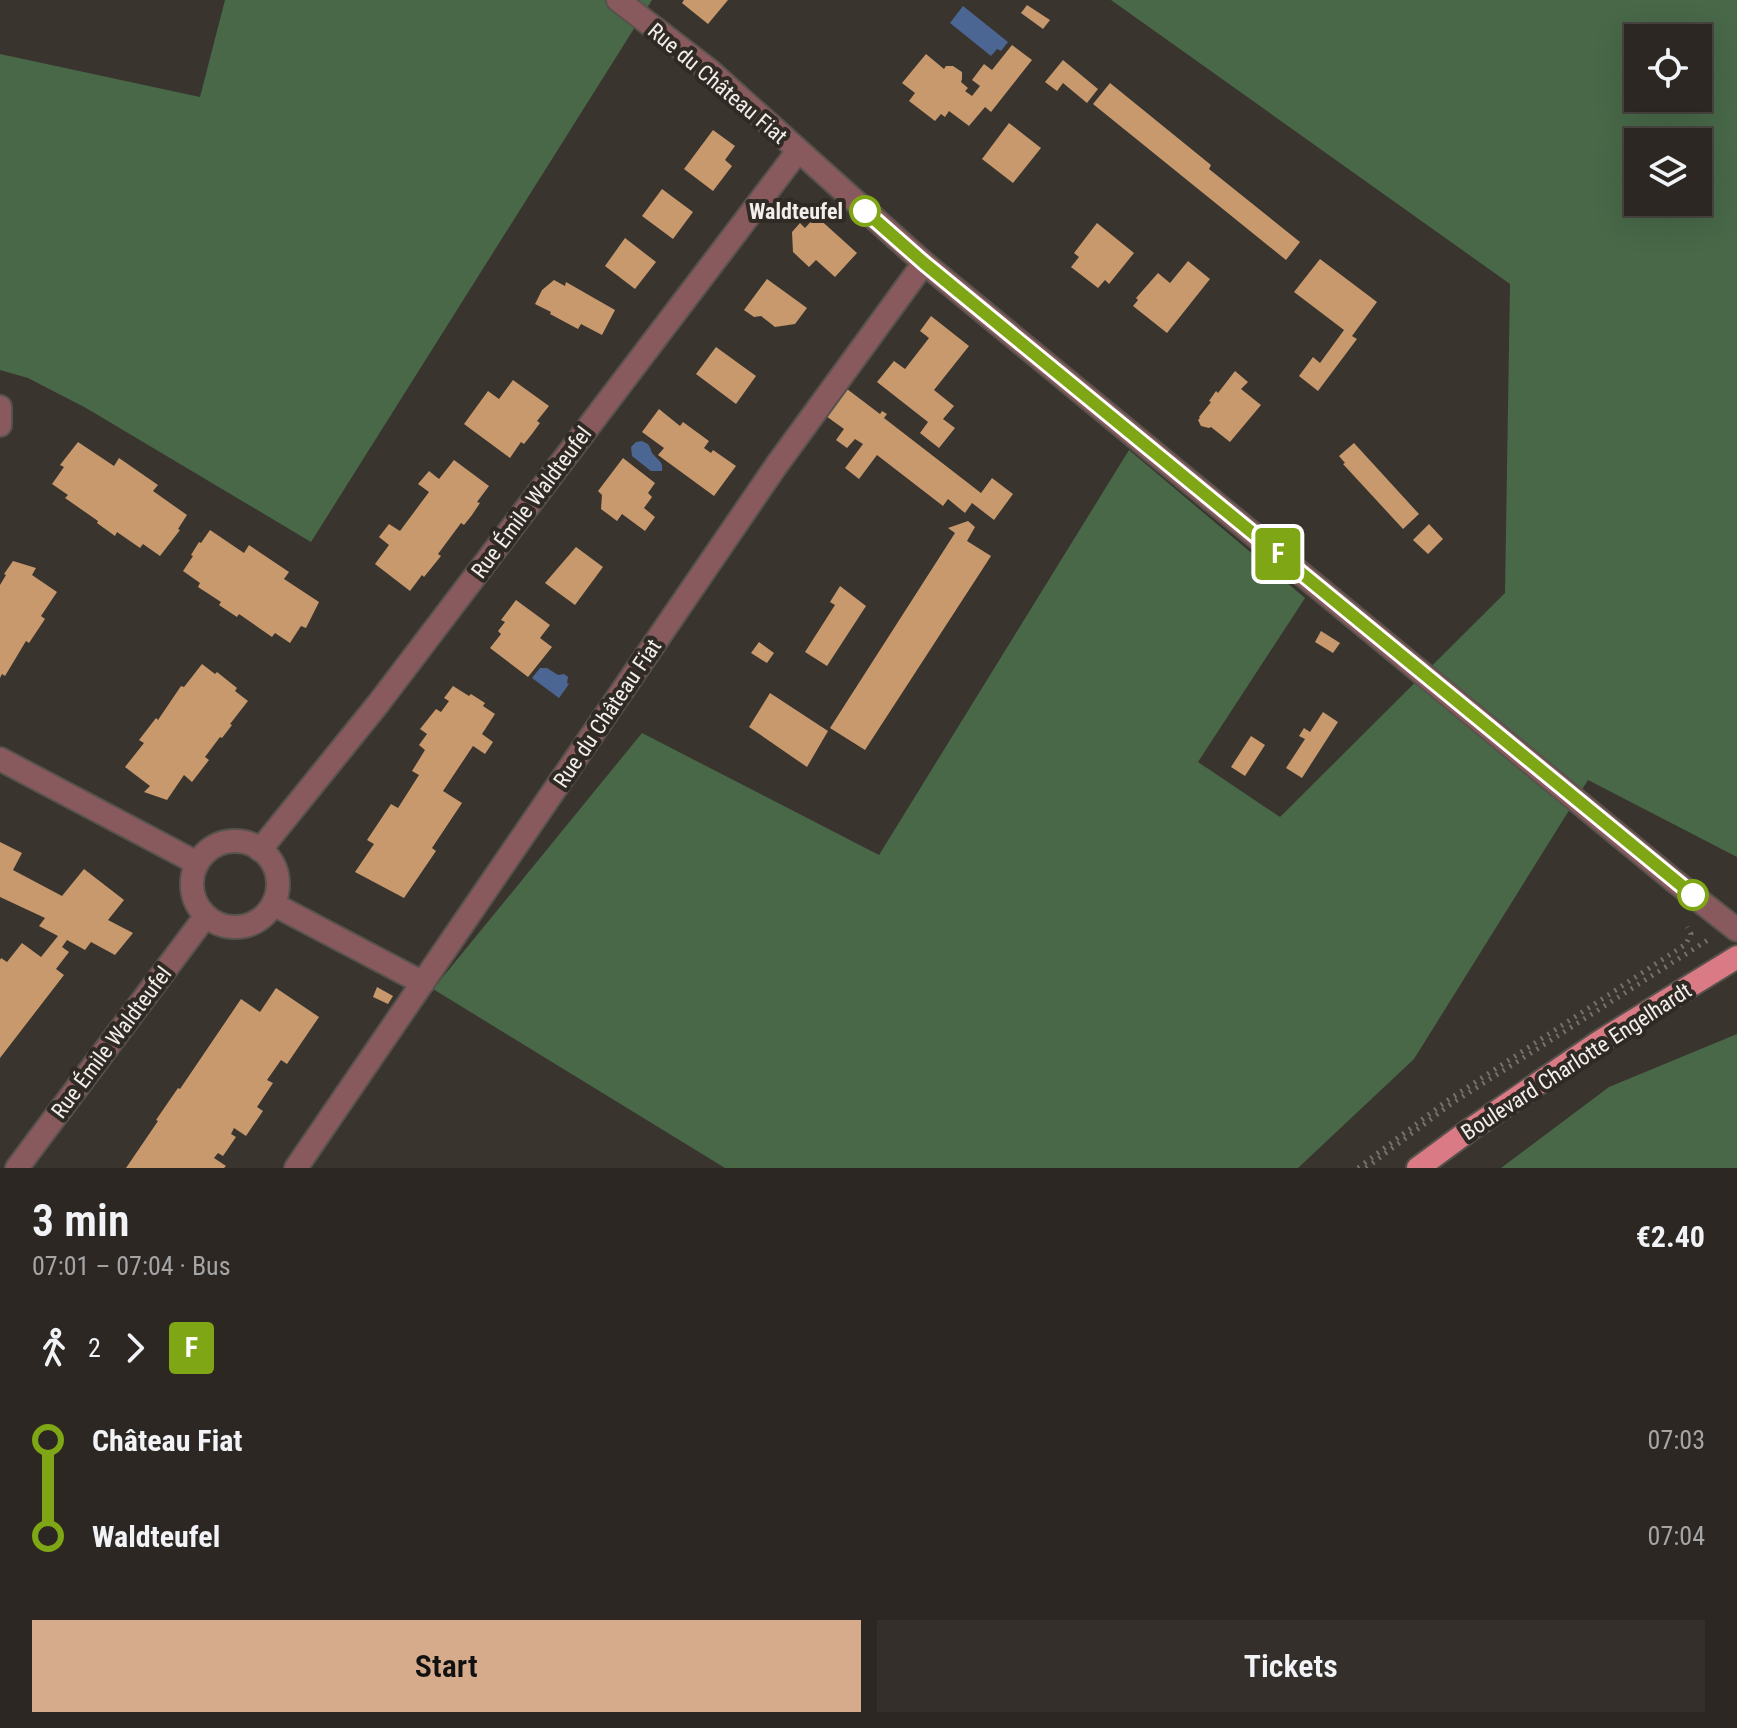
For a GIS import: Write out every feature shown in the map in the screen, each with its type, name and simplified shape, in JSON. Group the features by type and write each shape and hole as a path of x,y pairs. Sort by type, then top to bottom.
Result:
{"main road":[{"name":"Boulevard Charlotte Engelhardt","path":"1418,1168 1599,1042 1737,957"}],"street":[{"name":"Rue du Château Fiat","path":"618,0 709,70 924,263 1737,930"},
{"name":"Rue Émile Waldteufel","path":"260,850 378,704 798,151"},
{"name":"Rue du Château Fiat","path":"296,1168 776,466 924,263"},
{"path":"0,407 0,425"},
{"path":"0,759 197,863"},
{"path":"233,841 247,843 260,850 269,858 278,881 273,904 265,915 255,923 242,927 217,924 205,917 192,891 192,876 206,852 219,844 233,841"},
{"path":"273,904 423,983"},
{"name":"Rue Émile Waldteufel","path":"17,1168 205,917"}],"path":[{"path":"1358,1168 1448,1100 1686,944 1691,934 1687,927"}],"green space":[{"path":"225,0 652,0 311,542 86,408 28,378 0,370 0,54 200,97"},
{"path":"1111,0 1737,0 1737,857 1588,780 1414,1059 1298,1168 725,1168 433,989 642,733 879,855 1129,450 1305,598 1198,762 1280,817 1505,593 1510,284"},
{"path":"1737,1034 1737,1168 1501,1168 1609,1087"}],"water":[{"path":"963,6 1008,42 1001,51 997,49 991,56 950,23"},
{"path":"642,441 648,444 661,463 662,471 651,471 632,456 631,447"},
{"path":"540,668 568,677 569,684 559,698 532,678"}],"building":[{"path":"684,0 728,0 708,24 682,3"},
{"path":"1027,5 1050,20 1043,29 1021,13"},
{"path":"1012,45 1032,60 991,112 985,107 969,126 949,111 945,117 941,114 935,121 909,101 915,93 902,83 926,54 944,69 953,66 962,72 961,82 968,88 965,91 972,96 980,86 972,80 984,64 992,70"},
{"path":"1063,60 1098,89 1087,103 1063,83 1057,91 1045,82"},
{"path":"1110,83 1211,165 1209,169 1300,242 1286,260 1093,104"},
{"path":"1009,123 1041,148 1013,183 982,159"},
{"path":"713,130 735,146 725,160 732,166 713,191 684,169"},
{"path":"662,189 693,212 673,239 642,216"},
{"path":"816,216 857,253 835,277 816,260 809,267 793,252 792,232 800,223 805,228"},
{"path":"1097,223 1134,253 1109,284 1105,280 1098,288 1071,267 1079,257 1074,253"},
{"path":"625,238 656,262 635,289 605,266"},
{"path":"1320,259 1377,302 1352,336 1357,339 1318,391 1299,376 1313,357 1320,363 1344,330 1294,292"},
{"path":"1188,261 1210,279 1167,333 1133,306 1138,300 1136,298 1158,273 1170,283"},
{"path":"767,279 807,308 795,324 775,327 761,316 754,317 744,310"},
{"path":"554,280 565,286 566,282 615,310 602,335 581,324 578,329 535,304 542,290"},
{"path":"931,316 969,346 934,390 954,406 943,419 955,428 939,448 920,433 928,422 877,382 894,361 905,369 929,338 920,331"},
{"path":"716,347 756,376 736,404 696,374"},
{"path":"1235,371 1248,382 1241,389 1261,405 1230,442 1211,427 1201,426 1198,420 1216,391 1218,393"},
{"path":"513,380 549,406 537,421 540,423 532,434 524,444 521,442 510,458 464,424 488,391 499,399"},
{"path":"847,389 880,414 882,411 887,414 884,418 981,493 992,478 1013,494 994,520 972,503 965,513 948,499 943,506 877,455 859,479 845,468 863,444 855,439 847,448 836,440 844,429 826,416"},
{"path":"659,409 680,426 683,422 709,441 704,448 711,453 713,450 736,466 714,496 658,455 664,448 642,432"},
{"path":"78,442 114,466 119,458 158,485 153,491 187,515 180,530 160,556 143,544 140,548 117,532 115,536 65,498 68,495 52,484 64,467 60,465"},
{"path":"1354,443 1419,514 1403,529 1343,464 1339,456"},
{"path":"623,458 655,483 648,493 652,497 644,508 655,517 645,531 622,514 617,521 601,509 602,495 598,491"},
{"path":"454,460 489,486 472,515 464,525 461,523 438,554 441,556 410,591 375,564 389,545 379,537 389,524 400,531 429,492 418,484 429,471 439,479"},
{"path":"968,521 975,527 967,541 991,556 865,750 830,728 955,533 948,528"},
{"path":"1429,524 1443,539 1428,554 1413,540"},
{"path":"210,530 244,553 249,545 289,572 284,579 319,602 306,628 301,626 290,643 275,633 272,637 239,614 237,617 219,605 221,602 198,587 200,583 183,571 199,542"},
{"path":"576,547 603,567 575,605 545,583"},
{"path":"13,561 36,568 32,575 57,592 41,616 45,619 29,643 26,641 5,676 2,674 0,678 0,585"},
{"path":"840,586 866,606 827,666 805,652 835,605 830,602"},
{"path":"516,600 550,625 540,638 552,647 528,677 490,648 501,634 498,631 505,622 501,620"},
{"path":"1321,631 1340,643 1333,653 1315,642"},
{"path":"759,642 774,653 767,663 751,653"},
{"path":"202,664 237,688 235,691 248,701 205,757 209,760 192,782 184,775 167,800 144,792 150,786 125,767 144,743 139,740"},
{"path":"453,686 485,703 483,706 495,714 482,734 493,742 485,754 473,746 443,791 462,803 432,848 436,851 404,898 355,872 374,844 367,840 391,804 398,808 419,775 412,771 425,750 419,745 427,734 420,729 436,709 441,712 449,701 444,698"},
{"path":"770,693 828,731 807,767 749,727"},
{"path":"1323,712 1338,722 1302,778 1286,768 1305,739 1299,736 1304,728 1310,732"},
{"path":"1251,736 1265,745 1245,776 1231,767"},
{"path":"0,842 22,853 13,870 62,896 84,869 124,900 108,920 133,933 115,955 91,942 85,950 67,940 62,947 69,952 56,969 64,975 0,1058 0,960 7,962 22,943 41,957 58,936 39,926 45,918 0,897"},
{"path":"377,987 393,996 388,1004 373,997"},
{"path":"276,988 319,1017 287,1064 281,1060 267,1080 273,1083 257,1107 263,1111 246,1136 234,1128 231,1134 236,1137 223,1156 218,1153 214,1158 226,1166 126,1168 241,999 260,1012"}],"bus line":[{"name":"F","path":"865,211 924,263 1693,895"}],"place":[{"name":"Waldteufel","path":"865,211"}]}
